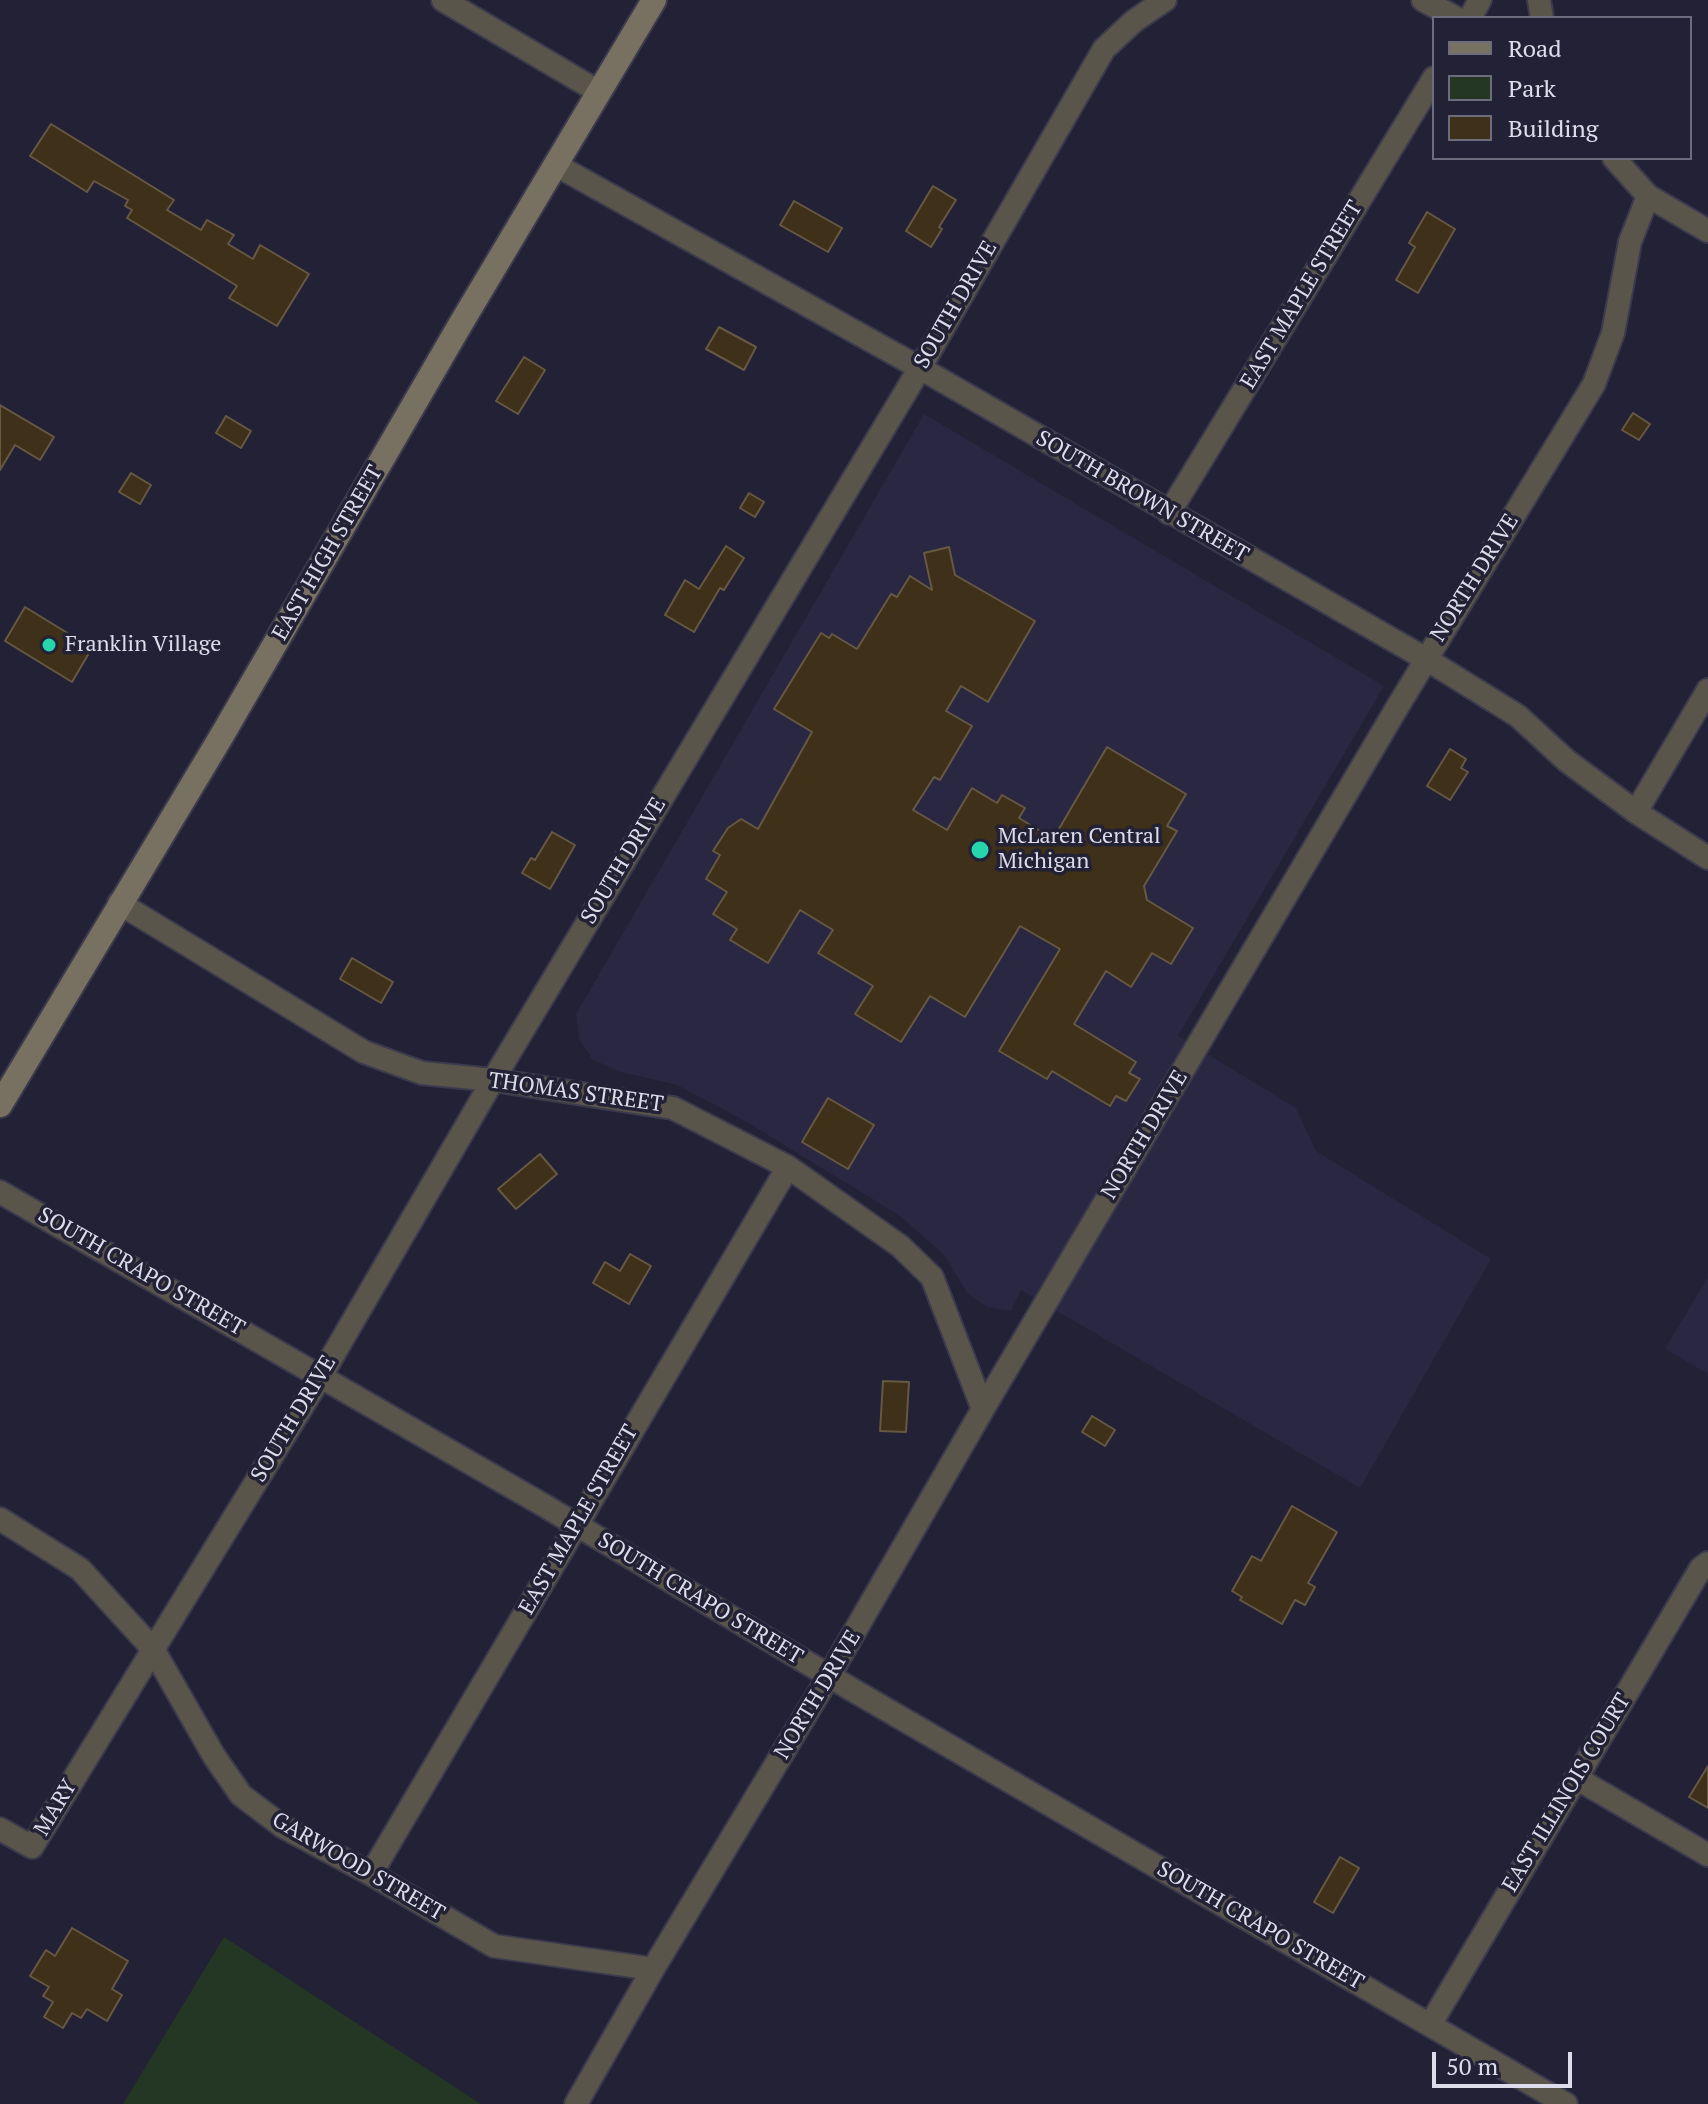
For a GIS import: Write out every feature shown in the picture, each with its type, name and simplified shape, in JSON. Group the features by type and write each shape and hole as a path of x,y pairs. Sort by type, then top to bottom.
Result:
{"street":[{"path":"443,0 599,92"},
{"name":"EAST HIGH STREET","path":"0,1105 221,737 654,0"},
{"name":"SOUTH DRIVE","path":"99,1737 321,1376 493,1080 920,368 1104,49 1134,21 1165,0"},
{"path":"1423,0 1452,16"},
{"name":"EAST MAPLE STREET","path":"1169,513 1432,81"},
{"path":"1616,160 1648,196 1708,231"},
{"name":"SOUTH BROWN STREET","path":"556,165 920,368 1426,659 1518,716 1567,761 1636,812 1708,858"},
{"name":"NORTH DRIVE","path":"576,2104 1426,659 1594,384 1613,333 1630,242 1648,196"},
{"path":"1636,812 1708,690"},
{"name":"THOMAS STREET","path":"119,903 364,1052 422,1073 493,1080 673,1108 788,1167 900,1246 932,1277 983,1409"},
{"name":"EAST MAPLE STREET","path":"371,1874 788,1167"},
{"name":"SOUTH CRAPO STREET","path":"0,1192 577,1525 829,1676 1566,2104"},
{"name":"GARWOOD STREET","path":"0,1519 80,1569 153,1649 214,1756 241,1795 282,1826 494,1946 653,1969"},
{"name":"EAST ILLINOIS COURT","path":"1430,2025 1701,1568 1708,1563"},
{"name":"MARY","path":"0,1829 32,1847 99,1737"},
{"path":"1576,1778 1708,1855"}],"shaded area":[{"name":"McLaren Central Michigan","path":"924,414 1384,686 1178,1036 1296,1108 1316,1151 1491,1259 1360,1488 1021,1290 1011,1311 987,1307 967,1293 945,1256 900,1216 745,1121 677,1085 617,1071 592,1059 579,1039 576,1014"},
{"path":"1708,1277 1708,1374 1665,1349"}],"green space":[{"path":"224,1937 481,2104 123,2104"}],"building":[{"path":"51,124 174,200 167,210 201,230 207,220 234,235 228,244 253,259 260,245 309,274 277,326 229,298 237,286 127,218 132,210 125,206 128,200 94,181 87,192 30,156"},
{"path":"933,186 956,200 931,247 906,231"},
{"path":"794,201 842,228 828,252 780,225"},
{"path":"1427,212 1455,229 1418,293 1396,280 1415,247 1409,243"},
{"path":"719,327 756,347 744,370 706,349"},
{"path":"524,357 545,370 518,414 496,401"},
{"path":"0,405 54,437 40,460 15,445 0,470"},
{"path":"1633,413 1650,424 1639,440 1622,430"},
{"path":"226,416 251,431 241,448 216,433"},
{"path":"131,473 151,485 140,504 119,492"},
{"path":"749,493 764,502 755,517 740,508"},
{"path":"726,546 744,558 724,590 720,588 694,632 665,615 685,580 699,589"},
{"name":"McLaren Central Michigan","path":"949,547 955,575 1035,621 988,702 961,686 946,711 972,726 940,780 934,777 913,810 947,830 972,788 997,803 1002,795 1025,808 1019,818 1053,839 1107,747 1186,794 1167,826 1177,831 1144,886 1147,900 1193,928 1171,964 1152,953 1131,987 1106,971 1074,1024 1136,1062 1129,1073 1140,1079 1126,1101 1116,1096 1110,1106 1052,1071 1047,1079 999,1051 1060,949 1020,926 965,1017 930,996 901,1042 855,1014 873,986 818,953 833,930 800,910 768,963 730,940 737,929 713,914 727,892 706,879 720,855 713,851 728,828 741,819 758,829 812,732 774,709 821,633 829,638 832,634 857,649 891,594 897,597 910,576 932,590 924,553"},
{"name":"Franklin Village","path":"25,607 92,648 72,682 5,641"},
{"path":"1450,749 1466,759 1461,768 1468,772 1450,800 1427,786"},
{"path":"552,832 575,845 550,889 522,873 531,858 535,860"},
{"path":"352,958 393,982 381,1003 340,979"},
{"path":"828,1098 874,1125 848,1169 802,1142"},
{"path":"540,1154 557,1174 516,1209 498,1189"},
{"path":"630,1254 651,1266 629,1304 593,1283 605,1262 620,1271"},
{"path":"883,1381 909,1382 906,1432 880,1431"},
{"path":"1092,1416 1115,1430 1105,1446 1082,1432"},
{"path":"1292,1506 1337,1532 1308,1583 1315,1587 1305,1605 1295,1600 1282,1624 1240,1600 1242,1597 1232,1591 1252,1556 1261,1561"},
{"path":"1708,1766 1708,1808 1689,1797"},
{"path":"1340,1857 1359,1868 1333,1913 1314,1902"},
{"path":"72,1928 128,1961 112,1989 122,1995 107,2021 87,2009 81,2018 72,2013 63,2028 44,2017 53,2002 43,1996 49,1987 30,1976 46,1950 55,1956"}],"place":[{"name":"Franklin Village","path":"49,645"},
{"name":"McLaren Central Michigan","path":"980,850"}]}
